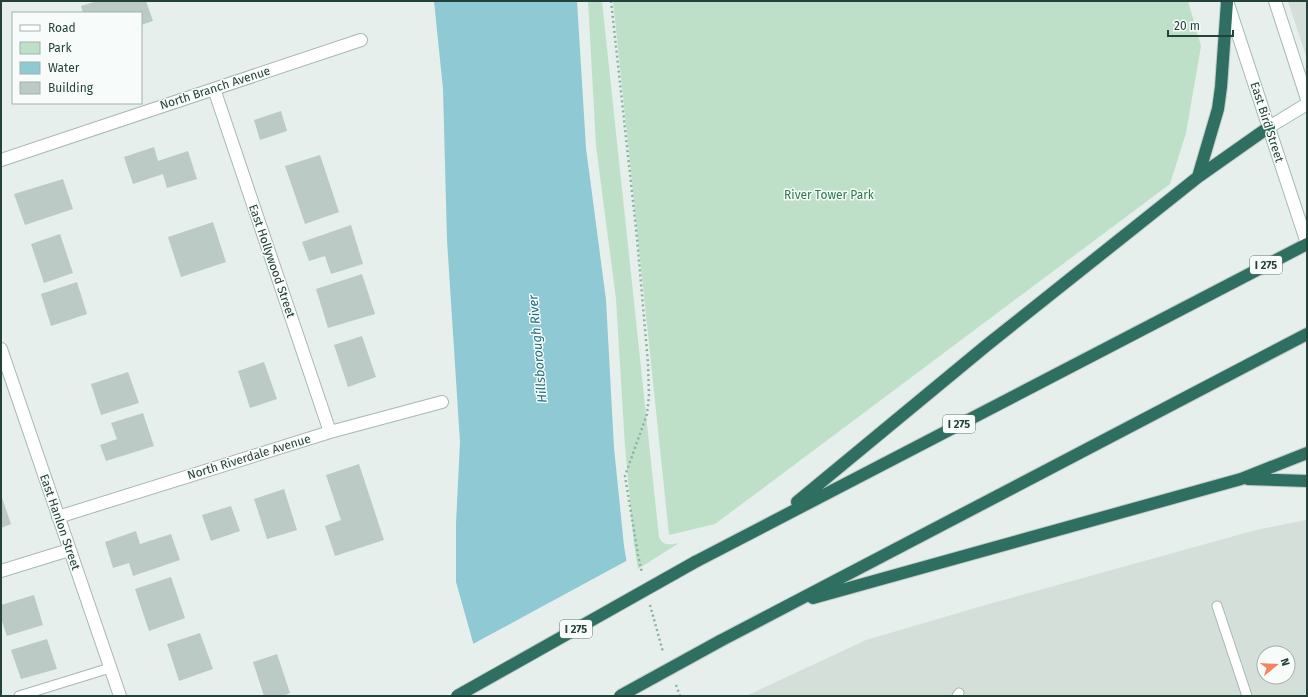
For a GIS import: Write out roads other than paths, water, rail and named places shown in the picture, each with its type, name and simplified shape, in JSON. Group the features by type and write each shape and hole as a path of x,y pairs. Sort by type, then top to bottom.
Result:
{"highway":[{"path":"1198,177 1218,109 1227,1"},
{"path":"780,517 987,345 1198,177 1269,127"},
{"name":"I 275","path":"457,696 694,562 1307,244"},
{"path":"620,696 790,604 1307,334"},
{"path":"790,604 1241,479 1307,452"},
{"path":"1241,479 1307,480"}],"street":[{"name":"East Bird Street","path":"1227,1 1307,244"},
{"path":"1275,1 1307,99"},
{"name":"North Branch Avenue","path":"1,160 361,40"},
{"name":"East Hollywood Street","path":"214,89 330,432"},
{"path":"1269,127 1307,104"},
{"name":"East Hanlon Street","path":"1,349 120,696"},
{"name":"North Riverdale Avenue","path":"58,517 330,432 442,402"},
{"path":"1,571 69,550"}],"lane":[{"path":"1217,606 1247,696"},
{"path":"19,696 110,668"}],"water":[{"name":"Hillsborough River","path":"434,1 577,1 586,148 606,300 614,448 624,546 639,634 488,696 456,582 456,524 460,442 447,240 443,89"}],"park label":[{"name":"River Tower Park","path":"829,195"}]}
